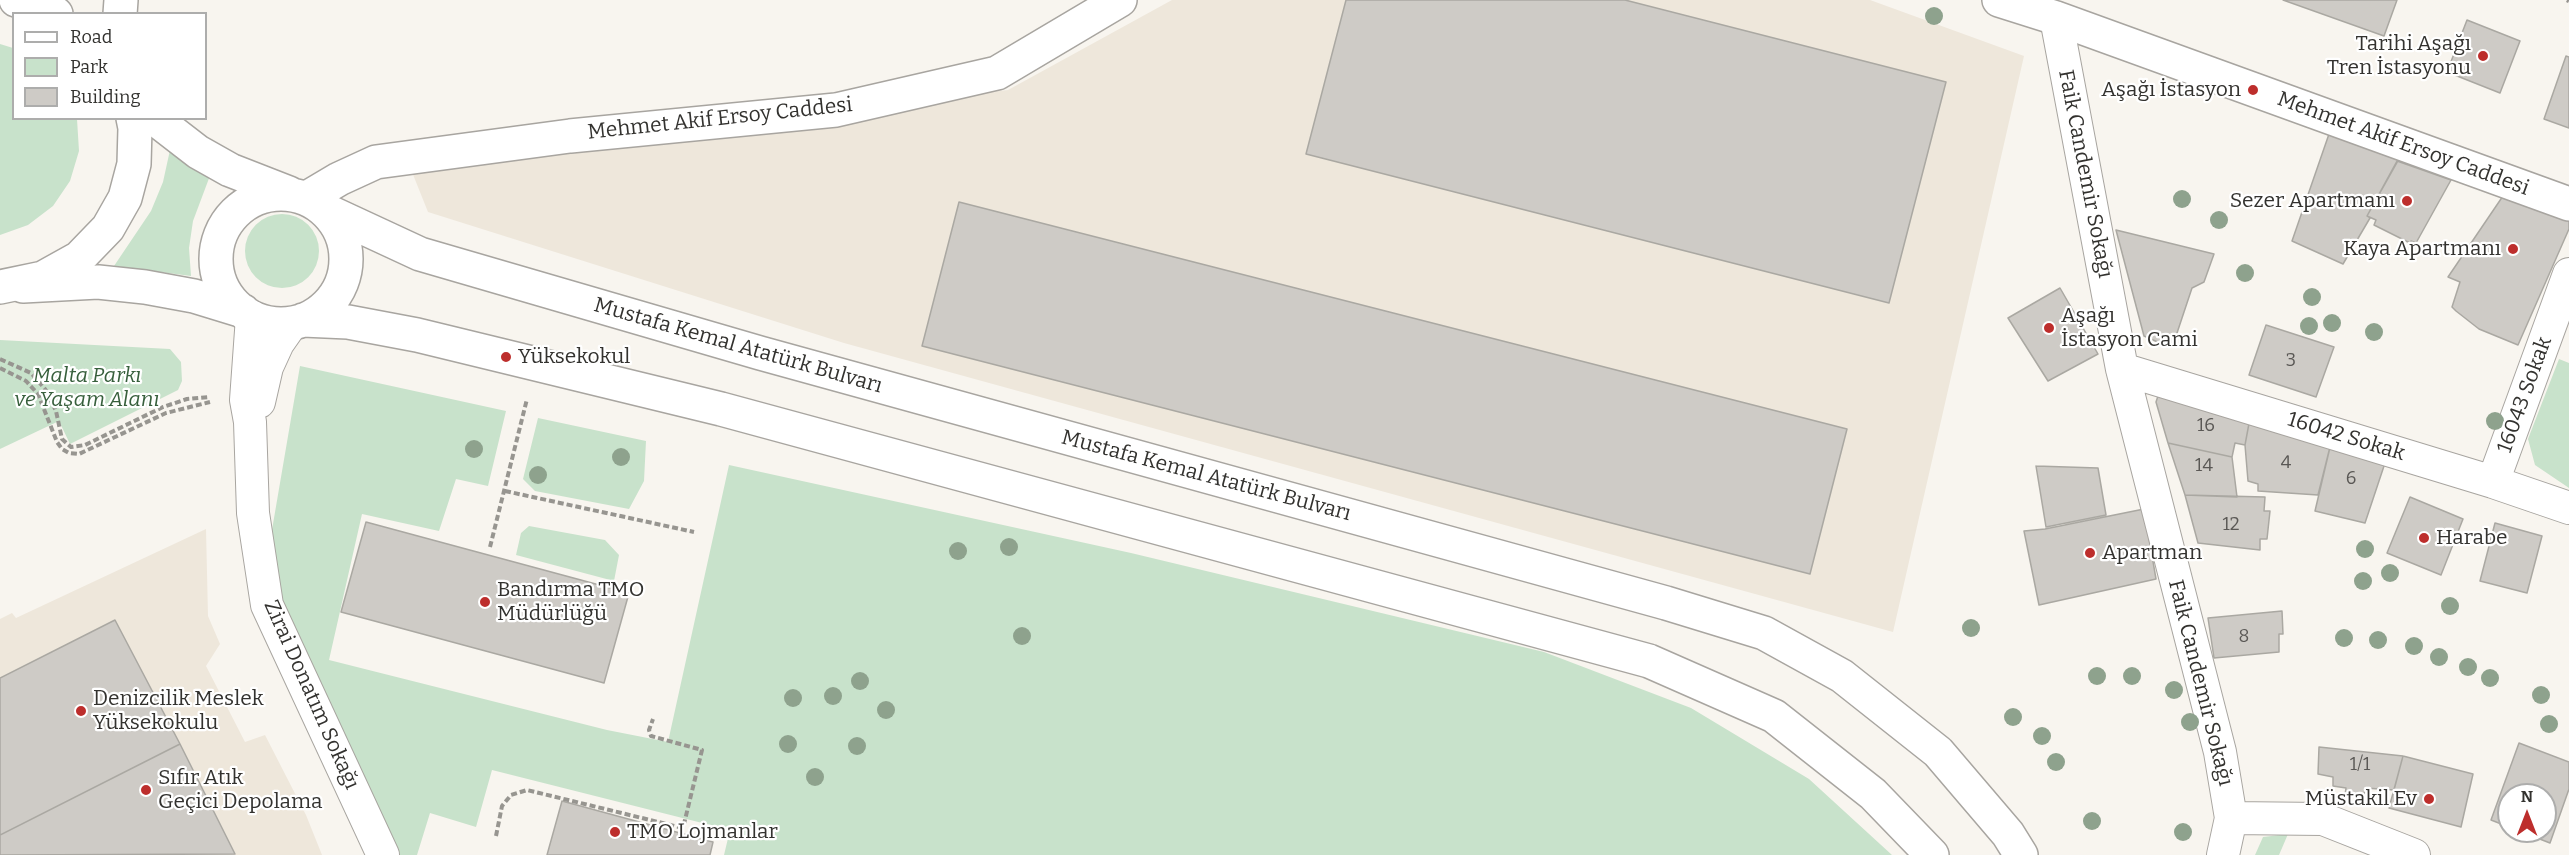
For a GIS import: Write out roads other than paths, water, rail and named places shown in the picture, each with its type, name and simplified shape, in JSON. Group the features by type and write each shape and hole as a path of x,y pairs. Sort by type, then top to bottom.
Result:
{"main road":[{"path":"16,0 50,12"},
{"name":"Mehmet Akif Ersoy Caddesi","path":"309,201 339,179 376,162 570,136 836,110 997,73 1120,0"},
{"name":"Mehmet Akif Ersoy Caddesi","path":"1999,0 2056,18 2569,204"},
{"path":"2,287 43,278 79,258 108,228 125,198 134,164 133,120"},
{"name":"Mustafa Kemal Atatürk Bulvarı","path":"157,120 198,152 230,170 309,201 420,254 760,353 1666,603 1764,633 1842,676 1938,752 2008,834 2021,855"},
{"path":"247,314 227,295 218,275 216,252 222,231 234,213 253,200 275,194 309,201 336,224 345,241 345,271 334,297 320,311 297,321"},
{"path":"2,287 98,282 145,287 194,296 272,322 359,324 417,335 721,409 1649,661 1774,716 1873,794 1932,855"}],"street":[{"name":"Faik Candemir Sokağı","path":"2056,18 2122,369 2220,752 2231,818 2223,855"},
{"name":"16043 Sokak","path":"2493,482 2569,274"},
{"name":"Zirai Donatım Sokağı","path":"247,314 248,411 253,513 267,605 382,855"},
{"name":"Zirai Donatım Sokağı","path":"248,411 260,401 267,367 278,344 297,321"},
{"name":"16042 Sokak","path":"2122,369 2493,482 2569,508"},
{"path":"2231,818 2324,819 2414,855"}],"place":[{"name":"Tarihi Aşağı Tren İstasyonu","path":"2483,56"},
{"name":"Aşağı İstasyon","path":"2253,90"},
{"name":"Sezer Apartmanı","path":"2407,201"},
{"name":"Kaya Apartmanı","path":"2513,249"},
{"name":"Aşağı İstasyon Cami","path":"2049,328"},
{"name":"Yüksekokul","path":"506,357"},
{"name":"Harabe","path":"2424,538"},
{"name":"Apartman","path":"2090,553"},
{"name":"Bandırma TMO Müdürlüğü","path":"485,602"},
{"name":"Denizcilik Meslek Yüksekokulu","path":"81,711"},
{"name":"Sıfır Atık Geçici Depolama","path":"146,790"},
{"name":"Müstakil Ev","path":"2429,799"},
{"name":"TMO Lojmanlar","path":"615,832"}],"park label":[{"name":"Malta Parkı ve Yaşam Alanı","path":"87,388"}]}
